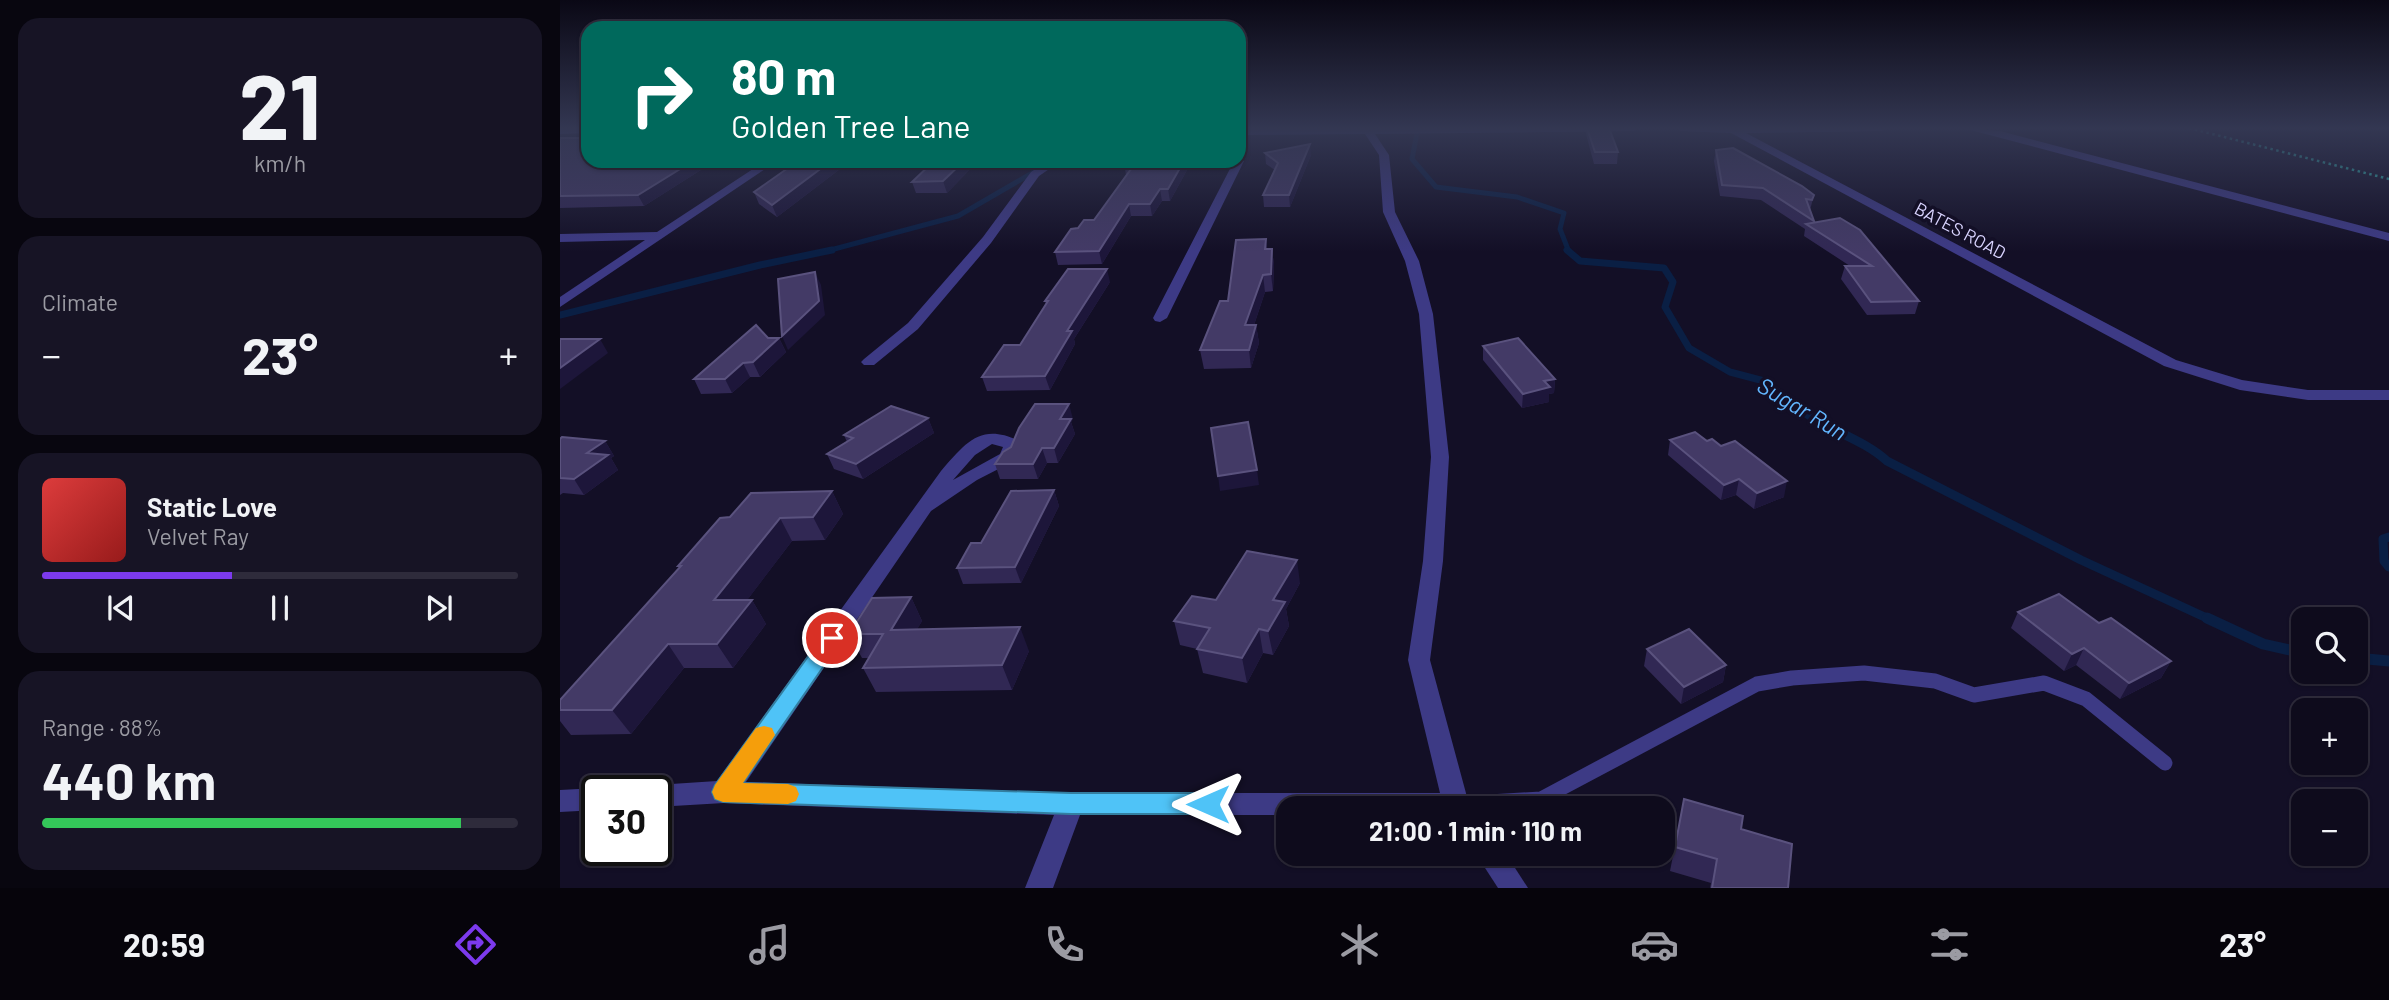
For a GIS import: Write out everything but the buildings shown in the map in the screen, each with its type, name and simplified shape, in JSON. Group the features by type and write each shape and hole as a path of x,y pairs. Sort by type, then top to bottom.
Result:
{"street":[{"path":"560,303 760,169"},
{"path":"869,362 913,326 986,240 1035,174 1042,169"},
{"path":"1160,318 1235,169"},
{"path":"1385,169 1389,212 1412,261 1426,314 1440,457 1433,561 1419,660 1453,796"},
{"name":"BATES ROAD","path":"1807,169 2169,363 2240,384 2308,396 2389,396"},
{"path":"2130,169 2389,237"},
{"path":"560,238 661,236"},
{"path":"723,792 947,475 976,444 988,438 1002,438 1013,445 1008,457 925,507"},
{"path":"672,795 723,792 1071,804 1276,805"},
{"path":"560,801 581,800"},
{"path":"1039,888 1071,804"},
{"path":"1498,866 1514,888"}],"lane":[{"path":"1547,796 1757,684 1792,678 1864,673 1935,681 1974,695 2044,684 2086,699 2165,763"}],"path":[{"path":"2352,169 2389,179"}],"waterway":[{"path":"825,251 958,216 1038,169"},
{"name":"Sugar Run","path":"1421,169 1436,187 1517,197 1564,213 1560,229 1569,252"},
{"path":"825,251 832,250"},
{"path":"560,315 825,251"},
{"name":"Sugar Run","path":"1569,252 1580,261 1664,268 1673,282 1665,307 1689,348 1730,372 1764,381 1805,412"},
{"name":"Sugar Run","path":"1803,411 1878,453 1887,461 2081,560 2211,620"},
{"name":"Sugar Run","path":"2389,537 2383,539 2384,561 2389,567"},
{"name":"Sugar Run","path":"2207,618 2263,644 2291,650"},
{"name":"Sugar Run","path":"2368,659 2389,661"}],"slow traffic":[{"path":"764,735 723,792 788,794"}],"route":[{"path":"832,638 723,792 1071,804 1208,804"}]}
